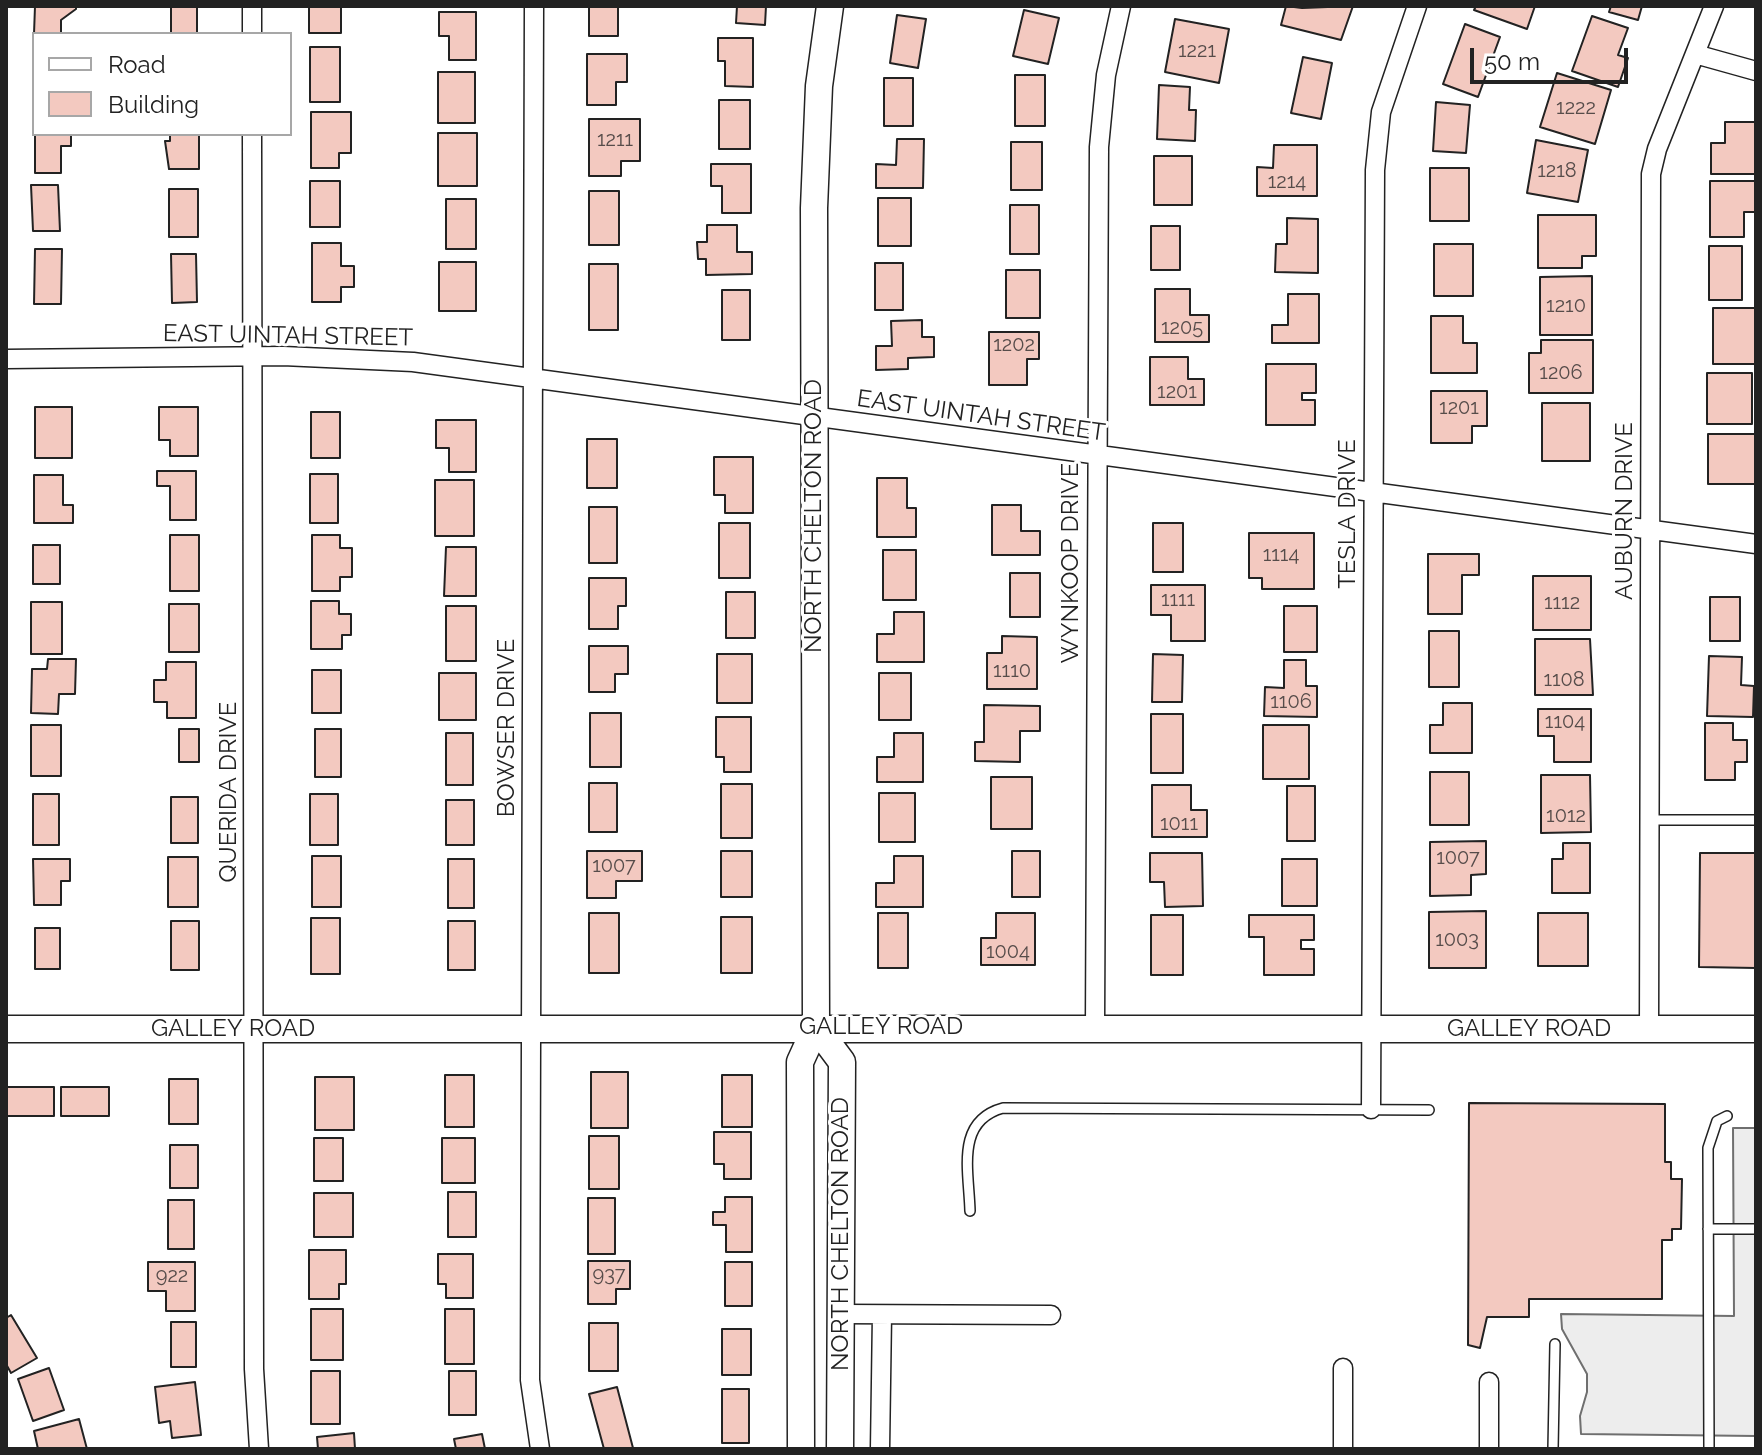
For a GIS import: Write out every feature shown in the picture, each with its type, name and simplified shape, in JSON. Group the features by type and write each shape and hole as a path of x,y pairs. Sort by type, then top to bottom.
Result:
{"main road":[{"name":"NORTH CHELTON ROAD","path":"801,1449 800,1062 816,1027 813,417 816,144 830,6"},
{"name":"GALLEY ROAD","path":"6,1029 530,1030 1095,1026 1756,1029"},
{"name":"NORTH CHELTON ROAD","path":"816,1027 842,1062 840,1449"}],"street":[{"path":"252,6 252,32"},
{"name":"BOWSER DRIVE","path":"534,6 530,1380 540,1449"},
{"name":"WYNKOOP DRIVE","path":"1095,1026 1094,455 1099,147 1106,75 1121,6"},
{"name":"TESLA DRIVE","path":"1371,1109 1372,494 1377,138 1388,85 1417,6"},
{"name":"AUBURN DRIVE","path":"1649,1028 1651,174 1657,149 1714,6"},
{"path":"1695,54 1756,71"},
{"name":"QUERIDA DRIVE","path":"252,136 254,1369 259,1449"},
{"name":"EAST UINTAH STREET","path":"6,359 253,356 387,360 1756,544"},
{"path":"842,1314 1051,1315"},
{"path":"880,1449 882,1315"},
{"path":"1343,1368 1343,1449"},
{"path":"1489,1382 1489,1449"}],"lane":[{"path":"1649,820 1756,820"},
{"path":"970,1211 969,1140 975,1123 988,1112 1003,1108 1429,1110"},
{"path":"1709,1449 1708,1148 1717,1121 1727,1116"},
{"path":"1708,1229 1756,1229"},
{"path":"1553,1449 1555,1344"}],"shaded area":[{"path":"1733,1128 1756,1128 1756,1436 1581,1434 1580,1416 1587,1392 1587,1374 1562,1329 1561,1314 1734,1316"}],"building":[{"path":"35,6 76,6 61,20 61,32 34,32"},
{"path":"171,6 197,6 197,32 171,32"},
{"path":"309,6 341,6 341,33 309,33"},
{"path":"589,6 618,6 618,36 589,36"},
{"path":"737,6 766,6 765,25 736,23"},
{"path":"1286,6 1353,6 1341,40 1281,25"},
{"path":"1476,6 1535,6 1527,29 1474,10"},
{"path":"1611,6 1642,6 1638,20 1609,12"},
{"path":"1024,10 1059,18 1048,64 1013,56"},
{"path":"439,12 476,12 476,60 449,60 449,36 439,36"},
{"path":"897,15 926,19 918,68 890,63"},
{"path":"1592,16 1628,28 1618,55 1628,58 1618,87 1572,71"},
{"path":"1175,19 1229,29 1219,83 1165,72"},
{"path":"1465,24 1500,37 1478,97 1443,84"},
{"path":"718,38 753,38 753,87 725,86 725,61 718,61"},
{"path":"310,47 340,47 340,102 310,102"},
{"path":"587,54 627,54 627,82 616,82 616,105 587,105"},
{"path":"1303,57 1332,63 1321,119 1291,113"},
{"path":"438,72 475,72 475,123 438,123"},
{"path":"1557,73 1611,90 1595,144 1540,127"},
{"path":"1015,75 1045,75 1045,126 1015,126"},
{"path":"884,78 913,78 913,126 884,126"},
{"path":"1159,85 1190,87 1189,110 1196,110 1195,141 1157,139"},
{"path":"719,100 750,100 750,149 719,149"},
{"path":"1436,102 1470,105 1466,153 1433,151"},
{"path":"311,112 351,112 351,153 339,153 339,168 311,168"},
{"path":"589,119 640,119 640,161 621,161 621,176 589,176"},
{"path":"1725,122 1756,122 1756,174 1711,174 1711,143 1725,143"},
{"path":"438,133 477,133 477,186 438,186"},
{"path":"35,136 71,136 71,146 61,146 61,173 35,173"},
{"path":"170,136 199,136 199,169 169,169 165,141 170,141"},
{"path":"897,139 924,139 923,188 876,188 876,164 896,165"},
{"path":"1536,140 1588,150 1578,202 1527,193"},
{"path":"1011,142 1042,142 1042,190 1011,190"},
{"path":"1274,145 1317,145 1317,196 1257,196 1257,167 1273,168"},
{"path":"1154,156 1192,156 1192,205 1154,205"},
{"path":"711,164 751,164 751,213 722,213 722,186 711,186"},
{"path":"1430,168 1469,168 1469,221 1430,221"},
{"path":"310,181 340,181 340,227 310,227"},
{"path":"1710,181 1756,181 1756,212 1744,212 1744,237 1710,237"},
{"path":"31,185 58,185 60,231 33,231"},
{"path":"169,189 198,189 198,237 169,237"},
{"path":"589,191 619,191 619,245 589,245"},
{"path":"878,198 911,198 911,246 878,246"},
{"path":"446,199 476,199 476,249 446,249"},
{"path":"1010,205 1039,205 1039,254 1010,254"},
{"path":"1538,215 1596,215 1596,256 1582,256 1582,268 1538,268"},
{"path":"1287,218 1318,219 1318,273 1275,272 1276,244 1287,244"},
{"path":"707,225 737,225 737,252 752,252 752,274 706,275 706,259 698,259 697,242 707,242"},
{"path":"1151,226 1180,226 1180,270 1151,270"},
{"path":"312,243 341,243 341,266 354,266 354,287 341,287 341,302 312,302"},
{"path":"1434,244 1473,244 1473,296 1434,296"},
{"path":"1709,246 1742,246 1742,300 1709,300"},
{"path":"35,249 62,249 61,304 34,304"},
{"path":"171,254 196,254 197,302 172,303"},
{"path":"439,262 476,262 476,311 439,311"},
{"path":"875,263 903,263 903,310 875,310"},
{"path":"589,264 618,264 618,330 589,330"},
{"path":"1006,270 1040,270 1040,318 1006,318"},
{"path":"1592,276 1592,335 1540,335 1540,277"},
{"path":"1155,289 1190,289 1190,315 1209,315 1209,342 1155,342"},
{"path":"722,290 750,290 750,340 722,340"},
{"path":"1288,294 1319,294 1319,343 1272,343 1272,325 1288,325"},
{"path":"1713,308 1756,308 1756,364 1713,364"},
{"path":"1431,316 1463,316 1463,343 1477,343 1477,373 1431,373"},
{"path":"922,320 922,337 934,337 934,357 908,358 908,369 876,370 876,346 892,346 891,321"},
{"path":"989,332 1039,332 1039,359 1027,359 1027,385 989,385"},
{"path":"1541,340 1593,340 1593,393 1529,393 1529,353 1541,353"},
{"path":"1150,357 1188,357 1188,379 1204,379 1204,405 1150,405"},
{"path":"1266,364 1316,364 1316,393 1302,393 1302,400 1315,400 1315,425 1266,425"},
{"path":"1707,373 1752,373 1752,424 1707,424"},
{"path":"1431,391 1487,391 1487,426 1472,426 1472,443 1431,443"},
{"path":"1542,403 1590,403 1590,461 1542,461"},
{"path":"35,407 72,407 72,458 35,458"},
{"path":"159,407 198,407 198,456 170,456 170,440 159,440"},
{"path":"311,412 340,412 340,458 311,458"},
{"path":"436,420 476,420 476,472 449,472 449,448 436,448"},
{"path":"1708,434 1756,434 1756,484 1708,484"},
{"path":"587,439 617,439 617,488 587,488"},
{"path":"714,457 753,457 753,513 725,513 725,495 714,495"},
{"path":"157,471 196,471 196,520 170,520 170,486 157,486"},
{"path":"310,474 338,474 338,523 310,523"},
{"path":"34,475 63,475 63,505 73,505 73,523 34,523"},
{"path":"877,478 907,478 907,508 916,508 916,537 877,537"},
{"path":"435,480 474,480 474,536 435,536"},
{"path":"992,505 1021,505 1021,531 1040,531 1040,555 992,555"},
{"path":"589,507 617,507 617,563 589,563"},
{"path":"719,523 750,523 750,578 719,578"},
{"path":"1153,523 1183,523 1183,572 1153,572"},
{"path":"1249,533 1314,533 1314,589 1262,589 1262,578 1249,578"},
{"path":"170,535 199,535 199,591 170,591"},
{"path":"312,535 340,535 340,548 352,548 352,577 340,577 340,591 312,591"},
{"path":"33,545 60,545 60,584 33,584"},
{"path":"446,547 476,547 476,596 444,596"},
{"path":"883,550 916,550 916,600 883,600"},
{"path":"1428,554 1479,554 1479,575 1462,575 1462,614 1428,614"},
{"path":"1010,573 1040,573 1040,617 1010,617"},
{"path":"1533,576 1591,576 1591,630 1533,630"},
{"path":"589,578 626,578 626,606 618,606 618,629 589,629"},
{"path":"1151,585 1205,585 1205,641 1171,641 1171,615 1151,615"},
{"path":"726,592 755,592 755,638 726,638"},
{"path":"1710,597 1740,597 1740,641 1710,641"},
{"path":"311,601 339,601 339,614 351,614 351,635 342,635 342,649 311,649"},
{"path":"31,602 62,602 62,654 31,654"},
{"path":"169,604 199,604 199,652 169,652"},
{"path":"446,606 476,606 476,661 446,661"},
{"path":"1284,606 1317,606 1317,652 1284,652"},
{"path":"894,612 924,612 924,662 877,662 877,634 894,634"},
{"path":"1429,631 1459,631 1459,687 1429,687"},
{"path":"1002,636 1037,637 1037,689 987,689 987,653 1002,653"},
{"path":"1535,639 1590,639 1593,695 1535,695"},
{"path":"589,646 628,646 628,674 615,674 615,692 589,692"},
{"path":"717,654 752,654 752,703 717,703"},
{"path":"1153,654 1183,655 1182,702 1152,702"},
{"path":"1709,656 1742,657 1741,685 1754,686 1753,717 1707,716"},
{"path":"48,659 76,659 75,694 59,694 58,714 31,713 32,669 47,669"},
{"path":"1284,660 1306,660 1306,686 1317,686 1317,717 1264,716 1265,687 1284,688"},
{"path":"166,662 196,662 196,718 167,718 167,702 154,702 154,680 166,680"},
{"path":"312,670 341,670 341,713 312,713"},
{"path":"439,673 476,673 476,720 439,720"},
{"path":"879,673 911,673 911,720 879,720"},
{"path":"1443,703 1472,703 1472,753 1430,753 1430,725 1443,725"},
{"path":"984,705 1040,706 1040,731 1020,731 1020,762 975,761 975,742 984,742"},
{"path":"1538,709 1591,709 1591,762 1554,762 1554,736 1538,736"},
{"path":"590,713 621,713 621,767 590,767"},
{"path":"1151,714 1183,714 1183,773 1151,773"},
{"path":"716,717 751,717 751,772 724,772 724,757 716,757"},
{"path":"1705,723 1733,723 1733,740 1747,740 1747,762 1735,762 1735,780 1705,780"},
{"path":"31,725 61,725 61,776 31,776"},
{"path":"1263,725 1309,725 1309,779 1263,779"},
{"path":"179,729 199,729 199,762 179,762"},
{"path":"315,729 341,729 341,777 315,777"},
{"path":"446,733 473,733 473,785 446,785"},
{"path":"894,733 923,733 923,782 877,782 877,757 894,757"},
{"path":"1430,772 1469,772 1469,825 1430,825"},
{"path":"1541,775 1590,775 1591,832 1541,833"},
{"path":"991,777 1032,777 1032,829 991,829"},
{"path":"589,783 617,783 617,832 589,832"},
{"path":"721,784 752,784 752,838 721,838"},
{"path":"1152,785 1191,785 1191,810 1207,810 1207,837 1152,837"},
{"path":"1287,786 1315,786 1315,841 1287,841"},
{"path":"879,793 915,793 915,842 879,842"},
{"path":"33,794 59,794 59,845 33,845"},
{"path":"310,794 338,794 338,845 310,845"},
{"path":"171,797 198,797 198,843 171,843"},
{"path":"446,800 474,800 474,845 446,845"},
{"path":"1486,841 1486,874 1471,875 1471,895 1430,896 1430,842"},
{"path":"1563,843 1590,843 1590,893 1552,893 1552,859 1563,859"},
{"path":"587,851 642,851 642,881 616,881 616,898 587,898"},
{"path":"721,851 752,851 752,897 721,897"},
{"path":"1012,851 1040,851 1040,897 1012,897"},
{"path":"1150,853 1202,853 1203,906 1165,907 1164,882 1150,882"},
{"path":"1700,853 1756,853 1756,968 1699,967"},
{"path":"312,856 341,856 341,907 312,907"},
{"path":"894,856 923,856 923,907 876,907 876,883 894,883"},
{"path":"168,857 198,857 198,907 168,907"},
{"path":"33,859 70,859 70,881 61,881 61,905 34,905"},
{"path":"448,859 474,859 474,908 448,908"},
{"path":"1282,859 1317,859 1317,906 1282,906"},
{"path":"1486,911 1486,968 1429,968 1429,912"},
{"path":"589,913 619,913 619,973 589,973"},
{"path":"878,913 908,913 908,968 878,968"},
{"path":"996,913 1035,913 1035,965 981,965 981,938 996,938"},
{"path":"1538,913 1588,913 1588,966 1538,966"},
{"path":"1151,915 1183,915 1183,975 1151,975"},
{"path":"1249,915 1314,915 1314,940 1301,940 1301,949 1314,949 1314,975 1264,975 1264,937 1249,937"},
{"path":"721,917 752,917 752,973 721,973"},
{"path":"311,918 340,918 340,974 311,974"},
{"path":"171,921 199,921 199,970 171,970"},
{"path":"448,921 475,921 475,970 448,970"},
{"path":"35,928 60,928 60,969 35,969"},
{"path":"591,1072 628,1072 628,1128 591,1128"},
{"path":"445,1075 474,1075 474,1127 445,1127"},
{"path":"722,1075 752,1075 752,1127 722,1127"},
{"path":"315,1077 354,1077 354,1130 315,1130"},
{"path":"169,1079 198,1079 198,1124 169,1124"},
{"path":"6,1087 54,1087 54,1116 6,1116"},
{"path":"61,1087 109,1087 109,1116 61,1116"},
{"path":"1469,1103 1665,1104 1665,1162 1671,1162 1671,1179 1682,1179 1681,1229 1672,1229 1672,1240 1662,1240 1662,1299 1529,1299 1529,1317 1487,1317 1480,1348 1468,1345"},
{"path":"714,1132 751,1132 751,1179 724,1179 724,1164 714,1164"},
{"path":"589,1136 619,1136 619,1189 589,1189"},
{"path":"314,1138 343,1138 343,1181 314,1181"},
{"path":"442,1138 475,1138 475,1183 442,1183"},
{"path":"170,1145 198,1145 198,1188 170,1188"},
{"path":"448,1192 476,1192 476,1237 448,1237"},
{"path":"314,1193 353,1193 353,1237 314,1237"},
{"path":"725,1197 752,1197 752,1252 726,1252 726,1225 713,1225 713,1212 725,1212"},
{"path":"588,1198 615,1198 615,1254 588,1254"},
{"path":"168,1200 194,1200 194,1249 168,1249"},
{"path":"309,1250 346,1250 346,1284 339,1284 339,1299 309,1299"},
{"path":"438,1254 473,1254 473,1298 446,1298 446,1284 438,1284"},
{"path":"588,1261 630,1261 630,1289 616,1289 616,1304 588,1304"},
{"path":"148,1262 195,1262 195,1311 166,1311 166,1291 148,1291"},
{"path":"725,1262 752,1262 752,1306 725,1306"},
{"path":"311,1309 343,1309 343,1360 311,1360"},
{"path":"445,1309 474,1309 474,1364 445,1364"},
{"path":"11,1315 37,1358 11,1373 6,1364 6,1318"},
{"path":"171,1322 196,1322 196,1367 171,1367"},
{"path":"589,1323 618,1323 618,1371 589,1371"},
{"path":"722,1329 751,1329 751,1375 722,1375"},
{"path":"49,1368 64,1410 33,1421 18,1379"},
{"path":"311,1371 340,1371 340,1424 311,1424"},
{"path":"449,1371 476,1371 476,1415 449,1415"},
{"path":"195,1382 201,1435 172,1438 170,1421 159,1423 155,1387"},
{"path":"617,1387 633,1448 604,1449 589,1394"},
{"path":"722,1389 749,1389 749,1443 722,1443"},
{"path":"79,1419 87,1449 38,1449 34,1431"},
{"path":"354,1433 355,1449 318,1449 317,1437"},
{"path":"482,1434 485,1449 456,1449 454,1439"}]}
